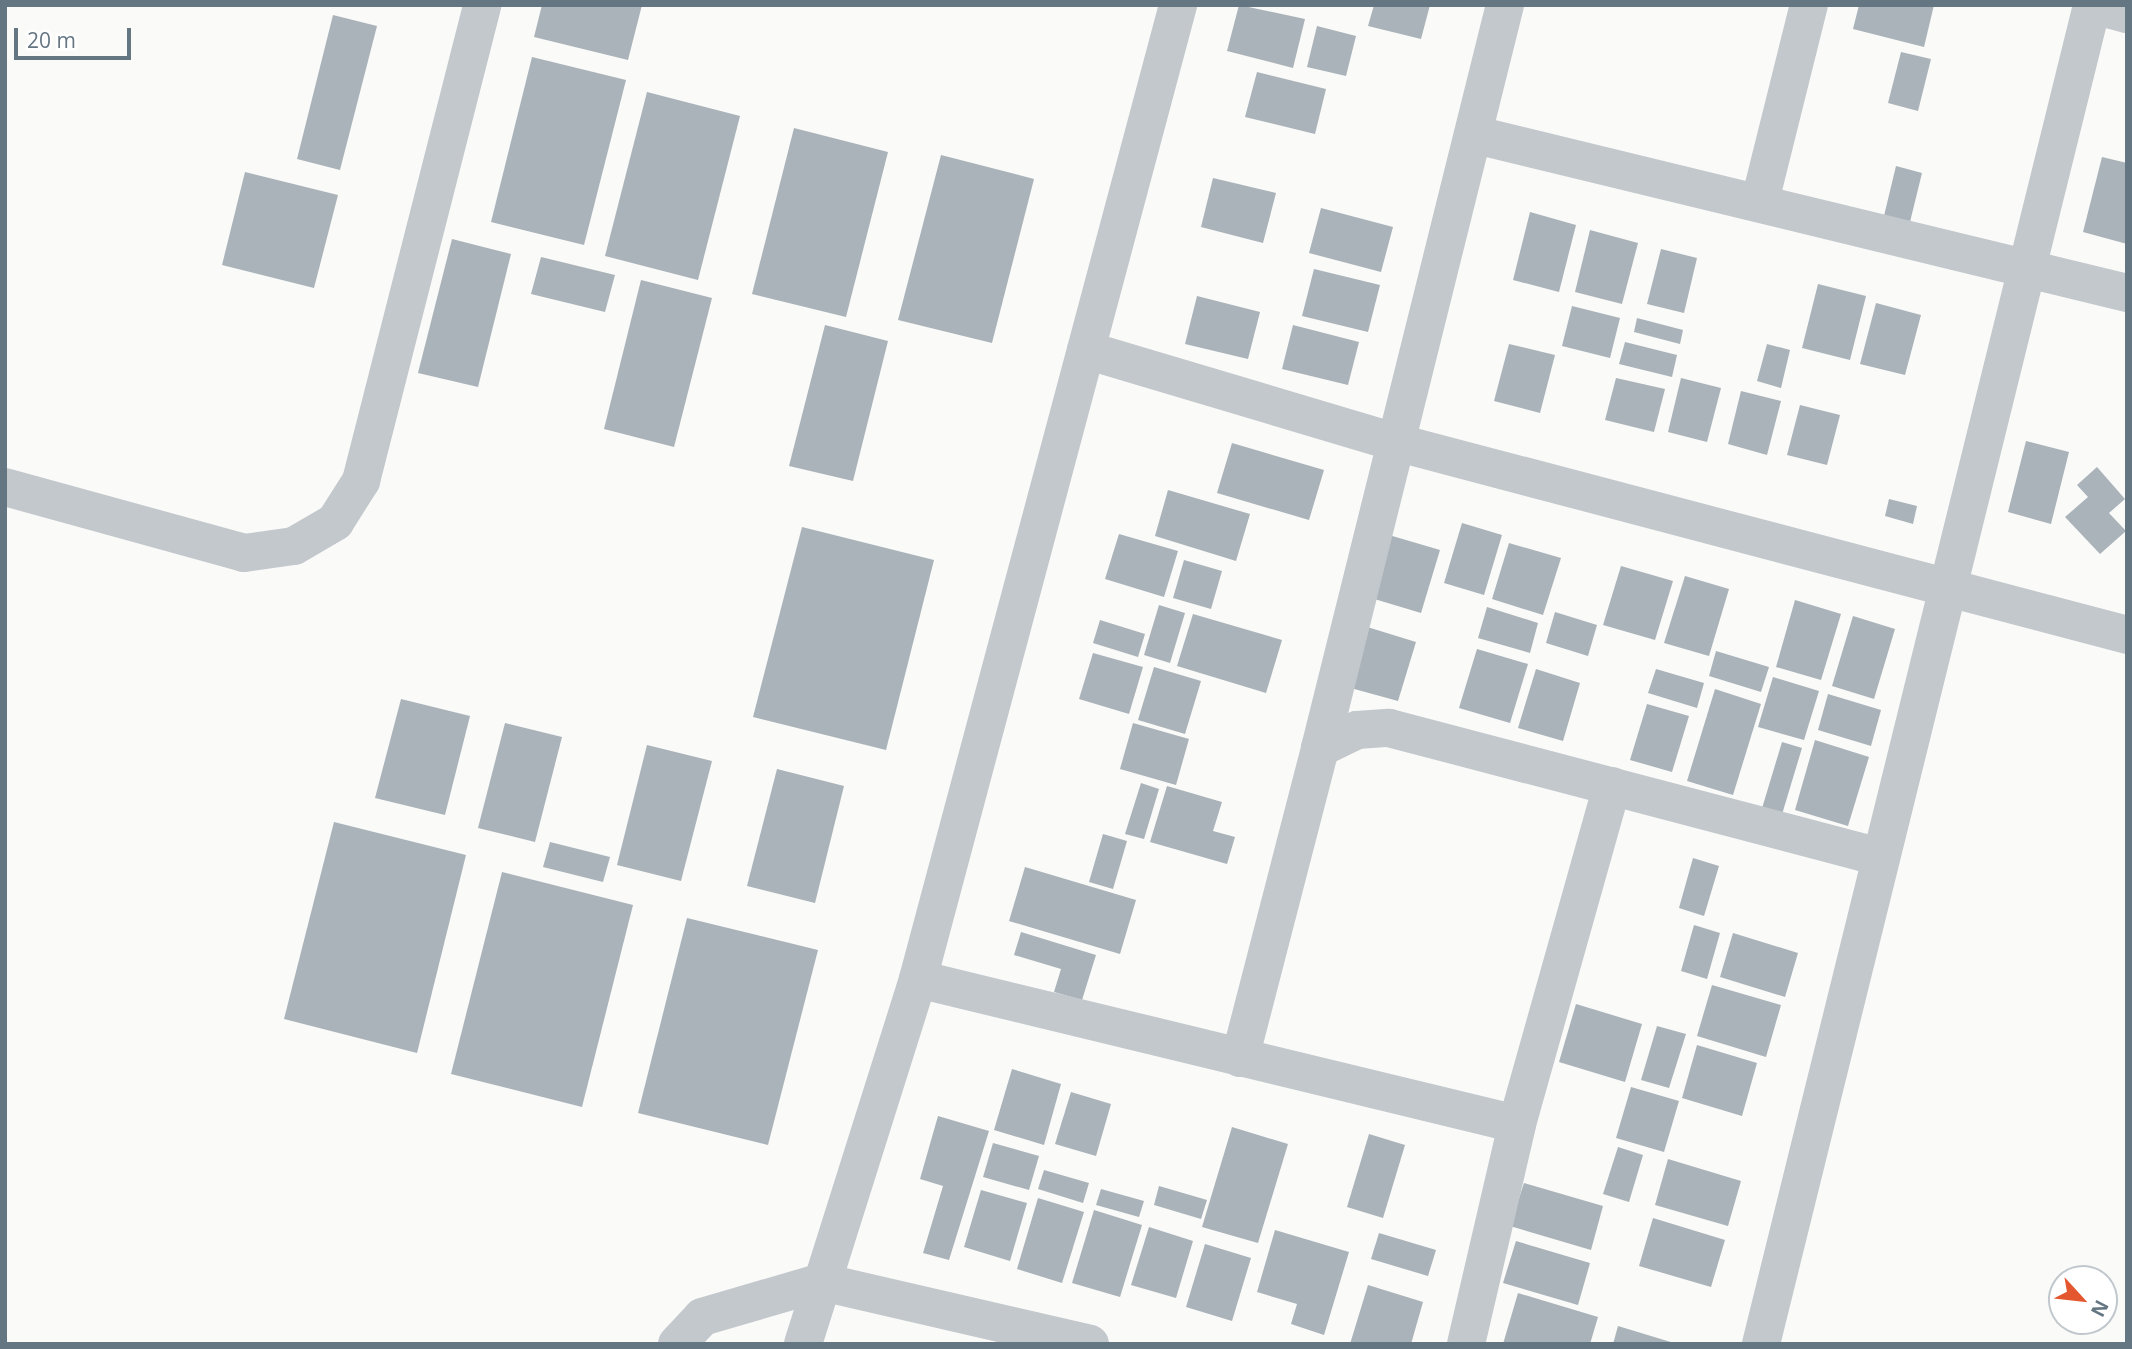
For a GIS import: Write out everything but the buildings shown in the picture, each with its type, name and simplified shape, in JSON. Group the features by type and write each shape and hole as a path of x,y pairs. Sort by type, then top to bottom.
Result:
{"street":[{"path":"9,495 244,553 293,546 335,522 362,481 482,5"},
{"path":"803,1344 918,979 1178,5"},
{"path":"1240,1058 1395,442 1476,135 1505,5"},
{"path":"1760,201 1809,5"},
{"path":"1760,1344 1945,591 2093,5 2127,14"},
{"path":"1476,135 1760,201 2025,270 2127,293"},
{"path":"1086,350 1395,442 1945,591 2127,635"},
{"path":"1320,748 1357,730 1389,728 1880,857"},
{"path":"1466,1344 1517,1124 1612,786"},
{"path":"918,979 1517,1124"},
{"path":"677,1344 702,1318 822,1282 1090,1344"}]}
